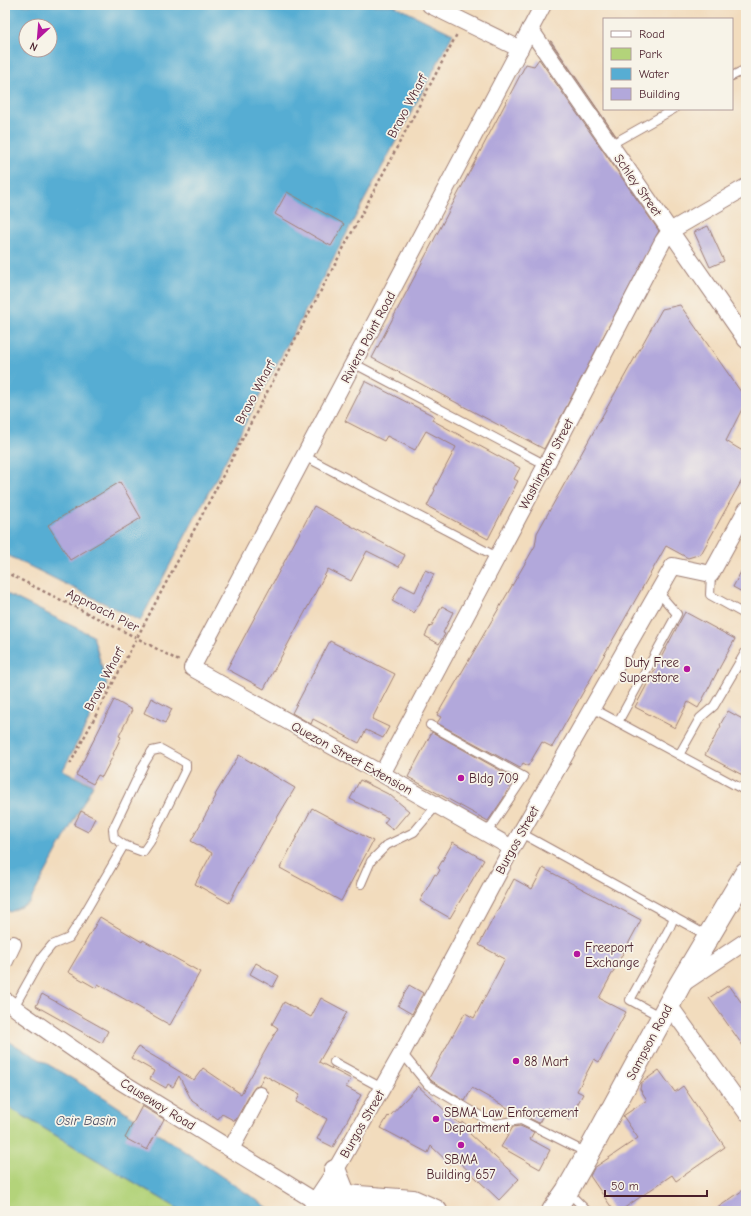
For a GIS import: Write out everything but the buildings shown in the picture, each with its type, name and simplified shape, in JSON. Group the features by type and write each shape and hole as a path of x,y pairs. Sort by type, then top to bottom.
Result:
{"main road":[{"name":"Sampson Road","path":"553,1211 567,1191 679,986 746,873"},
{"path":"335,1171 345,1196"},
{"path":"311,1208 345,1196 413,1201 436,1211"}],"street":[{"path":"430,5 449,10 520,49"},
{"name":"Riviera Point Road","path":"192,668 543,5"},
{"name":"Schley Street","path":"530,30 746,340"},
{"name":"Washington Street","path":"382,774 654,258 670,231 746,187"},
{"path":"711,574 746,510"},
{"name":"Burgos Street","path":"311,1208 335,1171 402,1053 512,848 673,566 711,574"},
{"name":"Quezon Street Extension","path":"192,668 512,848"},
{"path":"679,986 746,942"},
{"path":"5,961 13,944"},
{"name":"Causeway Road","path":"10,1004 98,1067 231,1149 311,1208"},
{"path":"665,1011 746,1112"},
{"path":"231,1149 260,1094"}],"lane":[{"path":"733,76 746,69"},
{"path":"610,145 672,110"},
{"path":"354,363 546,465"},
{"path":"304,456 497,557"},
{"path":"711,574 710,596 746,615"},
{"path":"618,722 677,614 658,592"},
{"path":"679,755 700,718 714,706 746,651"},
{"path":"592,708 746,791"},
{"path":"430,725 524,777 486,834"},
{"path":"161,749 186,763 186,769 150,842 143,852 124,845 114,838 113,829 152,750 161,749"},
{"path":"361,884 371,861 388,846 414,832 437,805"},
{"path":"521,833 709,936"},
{"path":"10,1004 52,945 69,938 124,845"},
{"path":"665,1011 630,1000 674,917"},
{"path":"402,1053 428,1085 494,1124 522,1120 588,1154"},
{"path":"334,1062 382,1088"},
{"path":"567,1191 588,1211"}],"path":[{"name":"Bravo Wharf","path":"70,764 459,31"},
{"name":"Approach Pier","path":"5,572 192,668"}],"green space":[{"path":"5,1105 182,1211 5,1211"}],"water":[{"path":"5,5 393,5 453,34 140,621 5,554"},
{"path":"5,593 93,636 107,685 63,770 93,785 29,903 10,912 5,909"},
{"name":"Osir Basin","path":"5,1039 105,1098 273,1211 182,1211 5,1105"}],"place":[{"name":"Duty Free Superstore","path":"687,669"},
{"name":"Bldg 709","path":"461,778"},
{"name":"Freeport Exchange","path":"577,954"},
{"name":"88 Mart","path":"516,1061"},
{"name":"SBMA Law Enforcement Department","path":"436,1119"},
{"name":"SBMA Building 657","path":"461,1145"}]}
